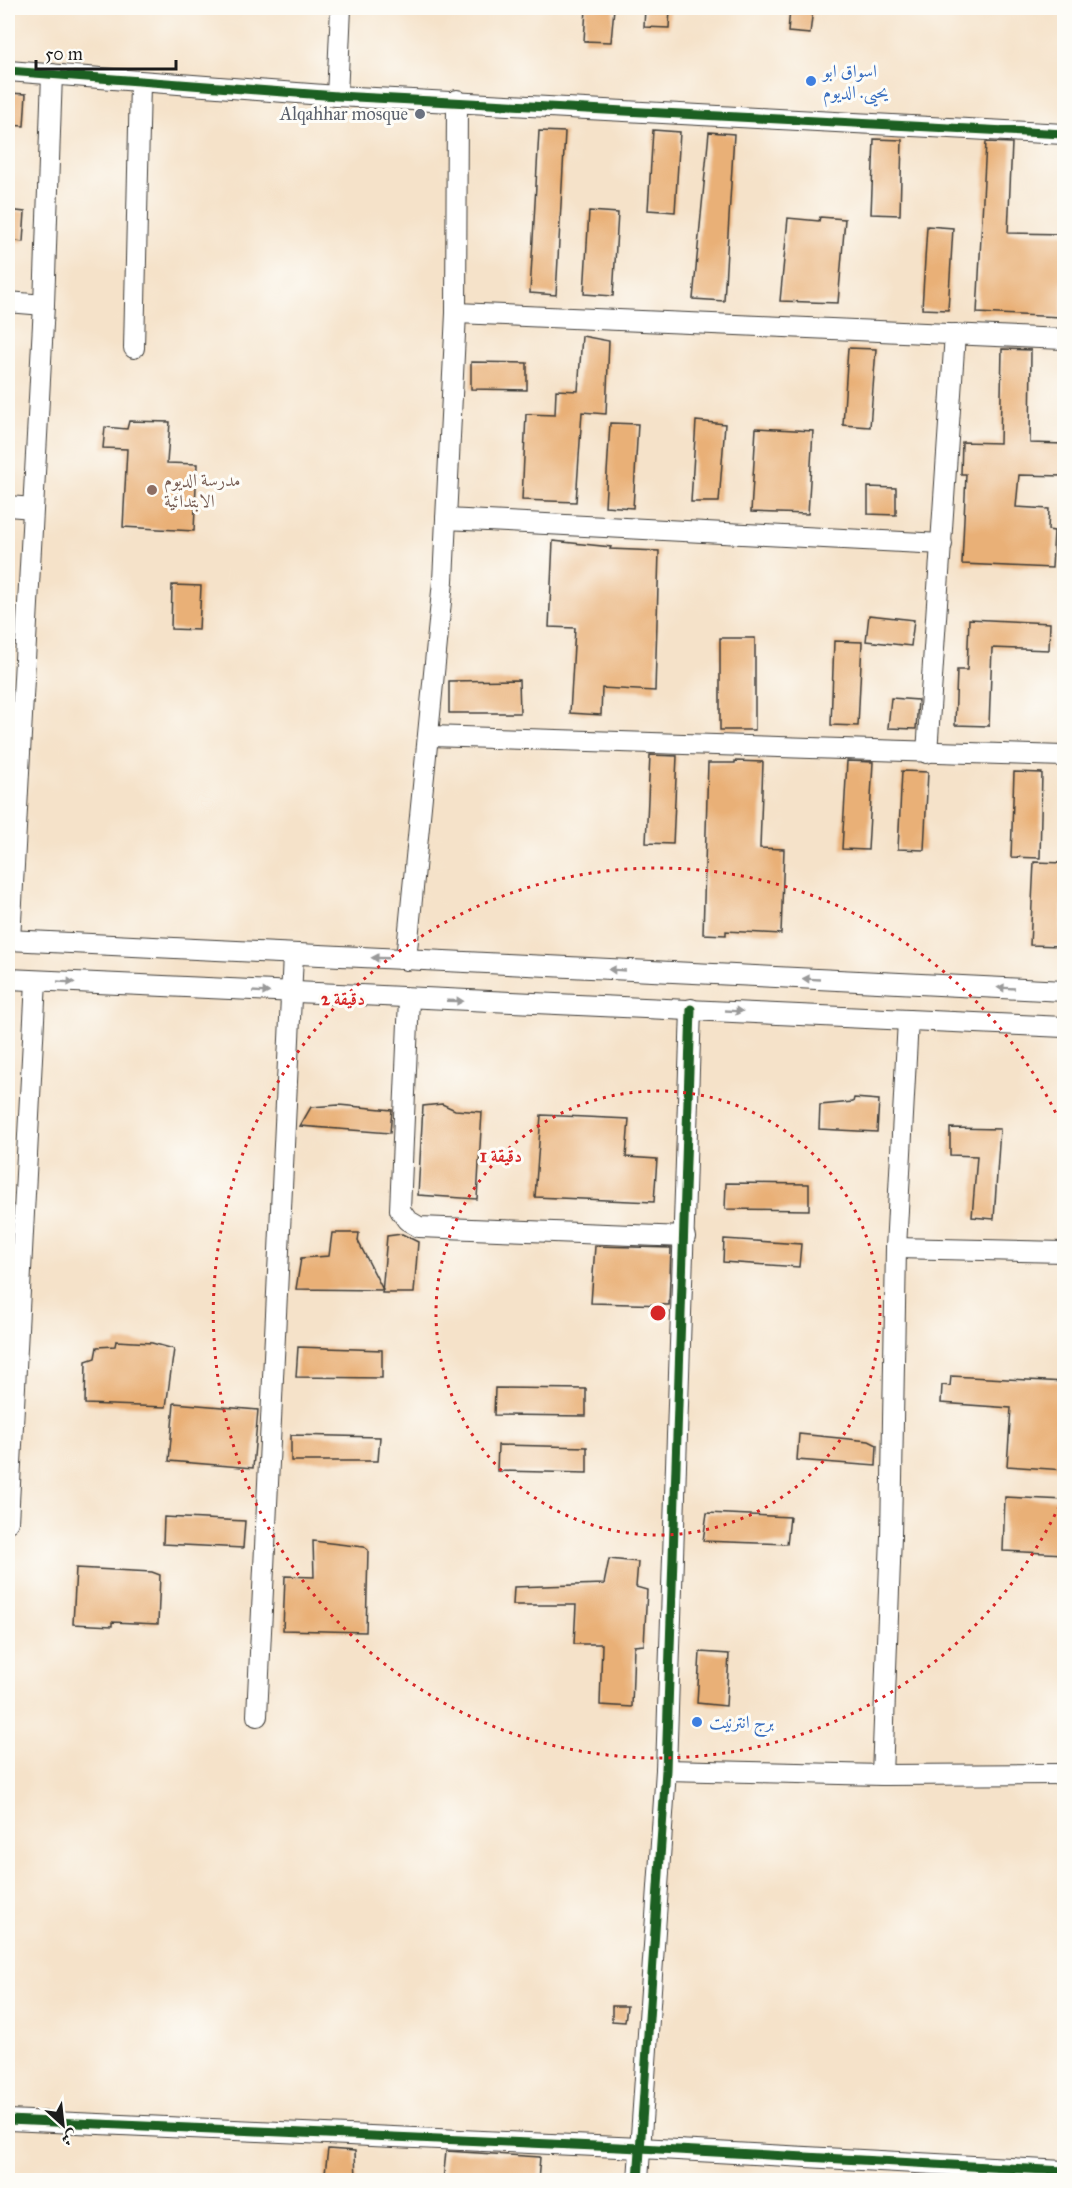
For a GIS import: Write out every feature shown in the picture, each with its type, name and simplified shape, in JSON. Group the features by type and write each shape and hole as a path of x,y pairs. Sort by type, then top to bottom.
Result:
{"street":[{"path":"337,96 341,8"},
{"path":"8,71 140,83 337,96 457,100 1065,134"},
{"path":"52,74 44,305 33,508 15,714 9,940 1065,991"},
{"path":"134,348 140,83"},
{"path":"406,960 430,736 446,519 456,313 457,100"},
{"path":"8,302 44,305"},
{"path":"456,313 1065,339"},
{"path":"927,753 955,334"},
{"path":"8,506 33,508"},
{"path":"446,519 942,544"},
{"path":"430,736 1065,756"},
{"path":"257,1716 293,955"},
{"path":"8,979 1065,1027"},
{"path":"8,1522 36,981"},
{"path":"409,999 400,1210 407,1220 419,1227 685,1237"},
{"path":"638,2181 666,1770 691,1009"},
{"path":"882,1775 891,1536 896,1248 908,1020"},
{"path":"896,1248 1065,1252"},
{"path":"666,1770 882,1775 1065,1774"},
{"path":"8,2120 640,2148 1065,2171"}],"building":[{"path":"586,8 614,8 611,42 584,41"},
{"path":"645,8 670,8 669,28 644,27"},
{"path":"790,8 813,8 810,34 788,32"},
{"path":"8,93 26,94 24,126 8,125"},
{"path":"653,130 680,132 675,212 648,210"},
{"path":"539,131 565,132 556,295 530,293"},
{"path":"709,132 734,134 724,301 693,299"},
{"path":"874,139 902,140 900,215 871,214"},
{"path":"986,142 1012,143 1008,233 1065,234 1061,317 977,313"},
{"path":"8,210 25,212 23,242 8,240"},
{"path":"589,211 618,213 613,296 584,294"},
{"path":"820,217 845,219 838,303 780,301 788,218 819,221"},
{"path":"927,226 953,228 948,310 922,309"},
{"path":"582,336 609,341 606,414 582,412 576,502 522,500 526,414 555,415 556,390 578,391"},
{"path":"848,348 876,349 870,427 843,425"},
{"path":"1002,349 1031,350 1030,443 1065,444 1065,476 1019,475 1016,507 1049,509 1048,530 1054,531 1052,568 962,564 966,474 961,474 962,442 1000,443"},
{"path":"471,362 527,363 527,390 471,389"},
{"path":"129,421 170,422 167,463 197,464 194,531 123,527 127,449 103,448 105,427 127,429"},
{"path":"696,421 725,424 719,502 691,502"},
{"path":"610,423 638,424 633,508 605,506"},
{"path":"756,428 813,431 808,514 751,512"},
{"path":"868,487 896,488 896,515 868,514"},
{"path":"553,541 611,547 610,549 659,551 655,691 602,688 601,715 570,713 575,628 549,627"},
{"path":"172,585 201,586 199,630 171,629"},
{"path":"869,615 914,620 911,646 866,641"},
{"path":"969,619 1050,623 1049,650 992,648 989,726 955,725 957,670 967,670"},
{"path":"720,638 755,638 755,730 720,730"},
{"path":"834,641 862,642 858,726 831,725"},
{"path":"519,680 520,713 449,713 449,681"},
{"path":"891,698 918,700 916,729 888,728"},
{"path":"650,755 677,756 673,844 646,843"},
{"path":"735,761 763,762 760,848 784,849 781,934 726,931 726,935 703,934 708,763 735,763"},
{"path":"847,761 873,762 868,850 842,849"},
{"path":"902,771 928,772 924,850 898,849"},
{"path":"1014,772 1042,773 1040,858 1011,857"},
{"path":"1034,862 1064,863 1060,946 1030,945"},
{"path":"854,1098 879,1100 877,1132 819,1129 820,1105 853,1102"},
{"path":"442,1104 455,1110 482,1112 477,1199 418,1195 423,1106"},
{"path":"339,1105 392,1110 390,1133 300,1126 311,1107"},
{"path":"541,1115 629,1119 626,1157 657,1159 654,1202 535,1197"},
{"path":"950,1128 1000,1129 994,1219 972,1217 977,1156 950,1155"},
{"path":"726,1183 809,1184 809,1210 725,1209"},
{"path":"332,1233 359,1233 358,1241 383,1290 296,1289 301,1258 329,1256"},
{"path":"402,1234 418,1242 414,1293 382,1293 387,1236"},
{"path":"724,1239 801,1244 799,1267 723,1262"},
{"path":"595,1246 671,1248 669,1305 591,1303"},
{"path":"116,1341 152,1343 174,1349 166,1407 85,1404 86,1361 95,1358 97,1347 115,1346"},
{"path":"298,1347 382,1350 382,1378 296,1377"},
{"path":"951,1376 1065,1382 1065,1470 1007,1466 1011,1408 941,1403 942,1385 950,1386"},
{"path":"495,1388 586,1389 586,1416 494,1415"},
{"path":"174,1403 258,1410 253,1468 169,1461"},
{"path":"799,1434 869,1441 877,1445 876,1466 797,1460"},
{"path":"291,1435 380,1437 378,1461 291,1461"},
{"path":"498,1445 587,1447 587,1473 497,1471"},
{"path":"1005,1497 1065,1500 1065,1554 1003,1551"},
{"path":"707,1513 790,1517 787,1544 703,1541"},
{"path":"164,1517 245,1521 243,1548 163,1544"},
{"path":"313,1541 364,1547 368,1550 366,1632 283,1630 285,1576 314,1577"},
{"path":"609,1559 638,1562 636,1587 647,1590 644,1645 634,1646 632,1707 600,1705 602,1644 574,1644 576,1605 513,1605 514,1587 604,1584"},
{"path":"76,1568 152,1572 160,1575 158,1624 112,1622 112,1626 73,1624"},
{"path":"700,1652 729,1654 726,1706 697,1703"},
{"path":"612,2006 627,2006 625,2022 612,2021"},
{"path":"328,2149 355,2151 356,2181 324,2181"},
{"path":"446,2151 540,2157 538,2181 443,2181"}],"cycle path":[{"path":"8,71 337,96 1064,134"},
{"path":"638,2180 666,1770 691,1009"},
{"path":"8,2120 640,2148 1064,2171"}],"place":[{"name":"اسواق ابو يحيى. الديوم","path":"811,81"},
{"name":"Alqahhar mosque","path":"420,114"},
{"name":"مدرسة الديوم الابتدائية","path":"152,490"},
{"name":"برج انترنيت","path":"697,1722"}]}
